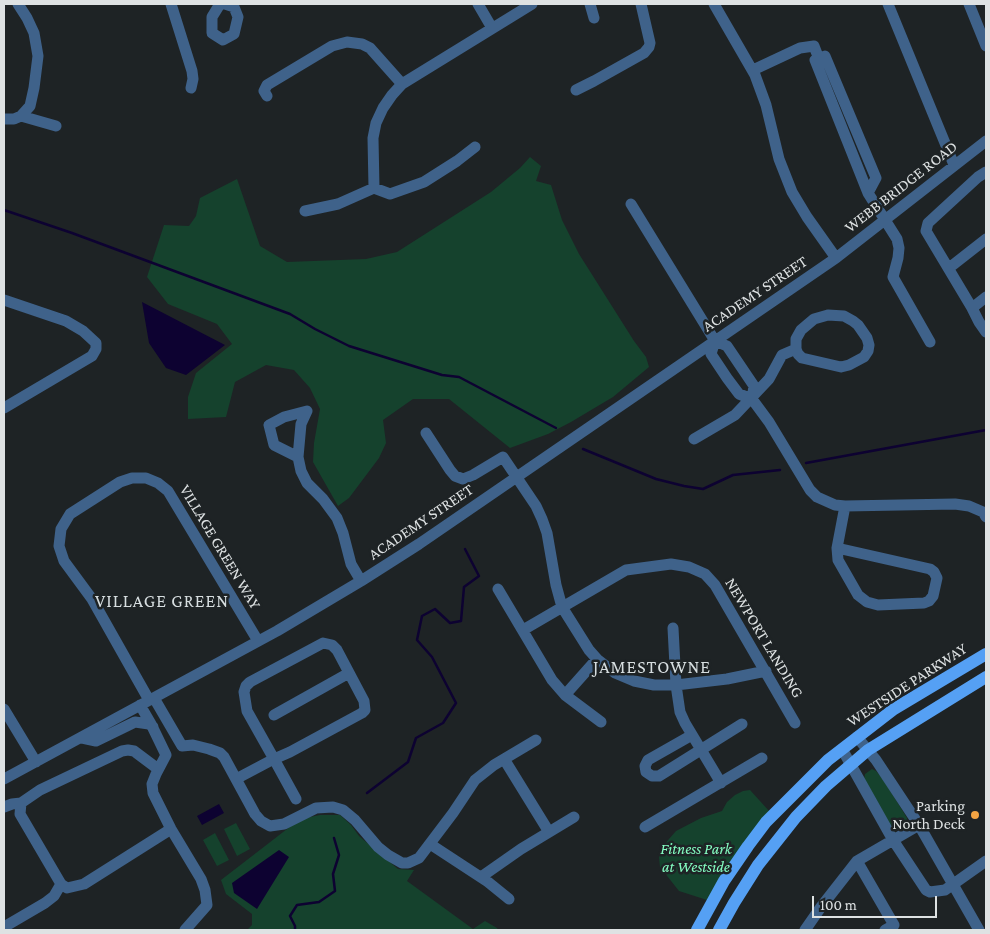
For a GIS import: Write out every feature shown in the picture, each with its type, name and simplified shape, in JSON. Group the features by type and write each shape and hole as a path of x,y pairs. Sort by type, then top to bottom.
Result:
{"main road":[{"name":"WESTSIDE PARKWAY","path":"697,930 724,881 766,822 798,789 857,736 894,709 986,654"},
{"name":"WESTSIDE PARKWAY","path":"719,930 758,865 796,817 826,786 868,750 986,677"}],"street":[{"path":"4,119 14,119 21,116 30,106 38,56 34,33 18,4"},
{"path":"171,4 192,71 191,88"},
{"path":"220,4 212,17 212,33 223,40 234,34 238,17 234,7 226,4"},
{"path":"478,4 492,28"},
{"path":"374,188 372,138 376,122 383,108 402,84 532,4"},
{"path":"590,4 594,18"},
{"path":"576,90 644,53 654,43 641,4"},
{"path":"714,4 753,70 766,105 779,159 792,192 836,258"},
{"path":"888,4 954,165"},
{"path":"969,4 982,25 986,46"},
{"path":"267,96 264,91 267,85 332,46 364,38 402,84"},
{"path":"753,70 800,48 814,46 819,59 825,56 876,178 868,193 897,239 899,248 898,258 893,277 930,342"},
{"path":"21,116 56,126"},
{"name":"WEBB BRIDGE ROAD","path":"836,258 986,141"},
{"path":"304,212 338,204 374,188 390,194 424,182 475,147"},
{"path":"986,172 978,177 928,223 926,231 972,308 978,322 986,332"},
{"path":"631,204 715,341 727,346 754,386 752,398"},
{"path":"948,268 986,238"},
{"name":"ACADEMY STREET","path":"4,780 258,641 361,581 836,258"},
{"path":"972,308 986,297"},
{"path":"4,300 66,321 83,331 96,343 96,349 92,356 4,408"},
{"path":"828,314 844,316 853,321 867,338 869,345 868,352 864,357 841,367 802,358 796,349 796,339 801,330 814,319 828,314"},
{"path":"715,341 711,354 739,394 752,398 769,422 810,490 825,502 845,506 955,504 969,506 985,514"},
{"path":"694,439 736,415 769,380 782,355 796,349"},
{"path":"426,433 450,470 455,476 463,479 474,476 503,456 536,506 542,519 547,533 556,585 562,607 581,641 597,659 615,672 634,681 654,685 676,685 727,679 766,671"},
{"path":"298,457 301,472 307,483 324,498 337,518 343,532 351,564 361,581"},
{"name":"VILLAGE GREEN WAY","path":"148,701 92,599 64,560 59,546 61,529 70,514 120,482 132,478 146,478 158,483 168,491 258,641"},
{"path":"837,548 930,569 937,578 933,596 924,603 878,605 867,602 858,594 838,560 837,548 845,506"},
{"name":"NEWPORT LANDING","path":"523,630 626,570 671,564 689,567 704,574 715,585 796,723"},
{"path":"498,588 552,680 566,695 601,722"},
{"path":"673,628 676,685 680,712 700,750 721,783"},
{"path":"236,779 274,759 362,713 365,710 364,701 337,650 332,645 323,642 250,682 244,692 247,711 274,759 296,799"},
{"path":"566,695 597,659"},
{"path":"274,715 349,673"},
{"path":"148,701 153,726 166,755 152,784 153,793 171,829 201,879 207,899 207,905 185,930"},
{"path":"148,701 182,746 193,745 220,753 261,822 270,826 284,824 316,808 333,807 343,810 355,820 378,847 388,855 408,863 419,858 475,780 504,759 536,740"},
{"path":"4,708 36,762"},
{"path":"82,738 96,741 135,722 153,726"},
{"path":"692,736 648,760 645,766 646,772 652,776 659,776 742,724"},
{"path":"857,736 919,825 978,930"},
{"path":"842,749 893,840 926,890 938,892 986,862"},
{"path":"4,807 21,803 40,790 122,751 134,752 158,769"},
{"path":"645,827 762,758"},
{"path":"504,759 549,832"},
{"path":"21,803 20,814 61,884 71,888 84,884 171,829"},
{"path":"481,878 521,849 574,817"},
{"path":"806,930 820,907 857,861 919,825"},
{"path":"430,844 508,898"},
{"path":"857,861 894,925 885,930"},
{"path":"4,927 45,903 54,896 61,884"}],"green space":[{"path":"530,157 541,166 536,181 551,185 562,220 579,254 646,357 649,367 613,397 548,434 510,448 449,399 413,399 383,420 386,443 379,458 349,498 338,506 313,462 320,409 310,388 294,370 266,365 235,382 226,417 188,419 188,397 196,373 232,344 217,324 168,304 147,277 164,225 189,226 196,216 200,198 237,179 260,246 287,262 366,259 397,252 491,192 520,168"},
{"path":"872,769 883,779 907,818 907,825 896,831 893,832 864,780 865,774"},
{"name":"Fitness Park at Westside","path":"750,790 770,812 707,900 679,891 660,867 659,857 662,847 676,831 701,818 722,811 727,802 735,795"},
{"path":"320,815 340,815 359,836 398,869 414,870 407,881 473,929 485,921 498,930 247,930 252,925 252,914 226,894 221,880 300,819"},
{"path":"236,823 250,849 237,856 224,829"},
{"path":"215,833 229,860 217,866 203,840"}],"shaded area":[{"path":"142,302 225,345 186,375 166,368 149,343"},
{"path":"219,804 224,813 202,825 197,816"},
{"path":"279,850 289,857 257,909 234,893 232,883"}],"waterway":[{"path":"4,210 72,233 290,314 349,346 442,375 459,377 556,428"},
{"path":"806,463 986,430"},
{"path":"583,449 656,479 703,489 733,475 780,470"},
{"path":"367,793 408,762 416,738 443,723 456,703 432,657 417,640 422,616 435,609 450,623 461,621 464,587 479,576 465,549"},
{"path":"295,930 290,916 297,905 319,902 335,891 333,874 339,855 334,838"}],"place":[{"name":"Parking North Deck","path":"975,815"}],"district":[{"name":"VILLAGE GREEN","path":"162,601"},
{"name":"JAMESTOWNE","path":"652,667"}]}
